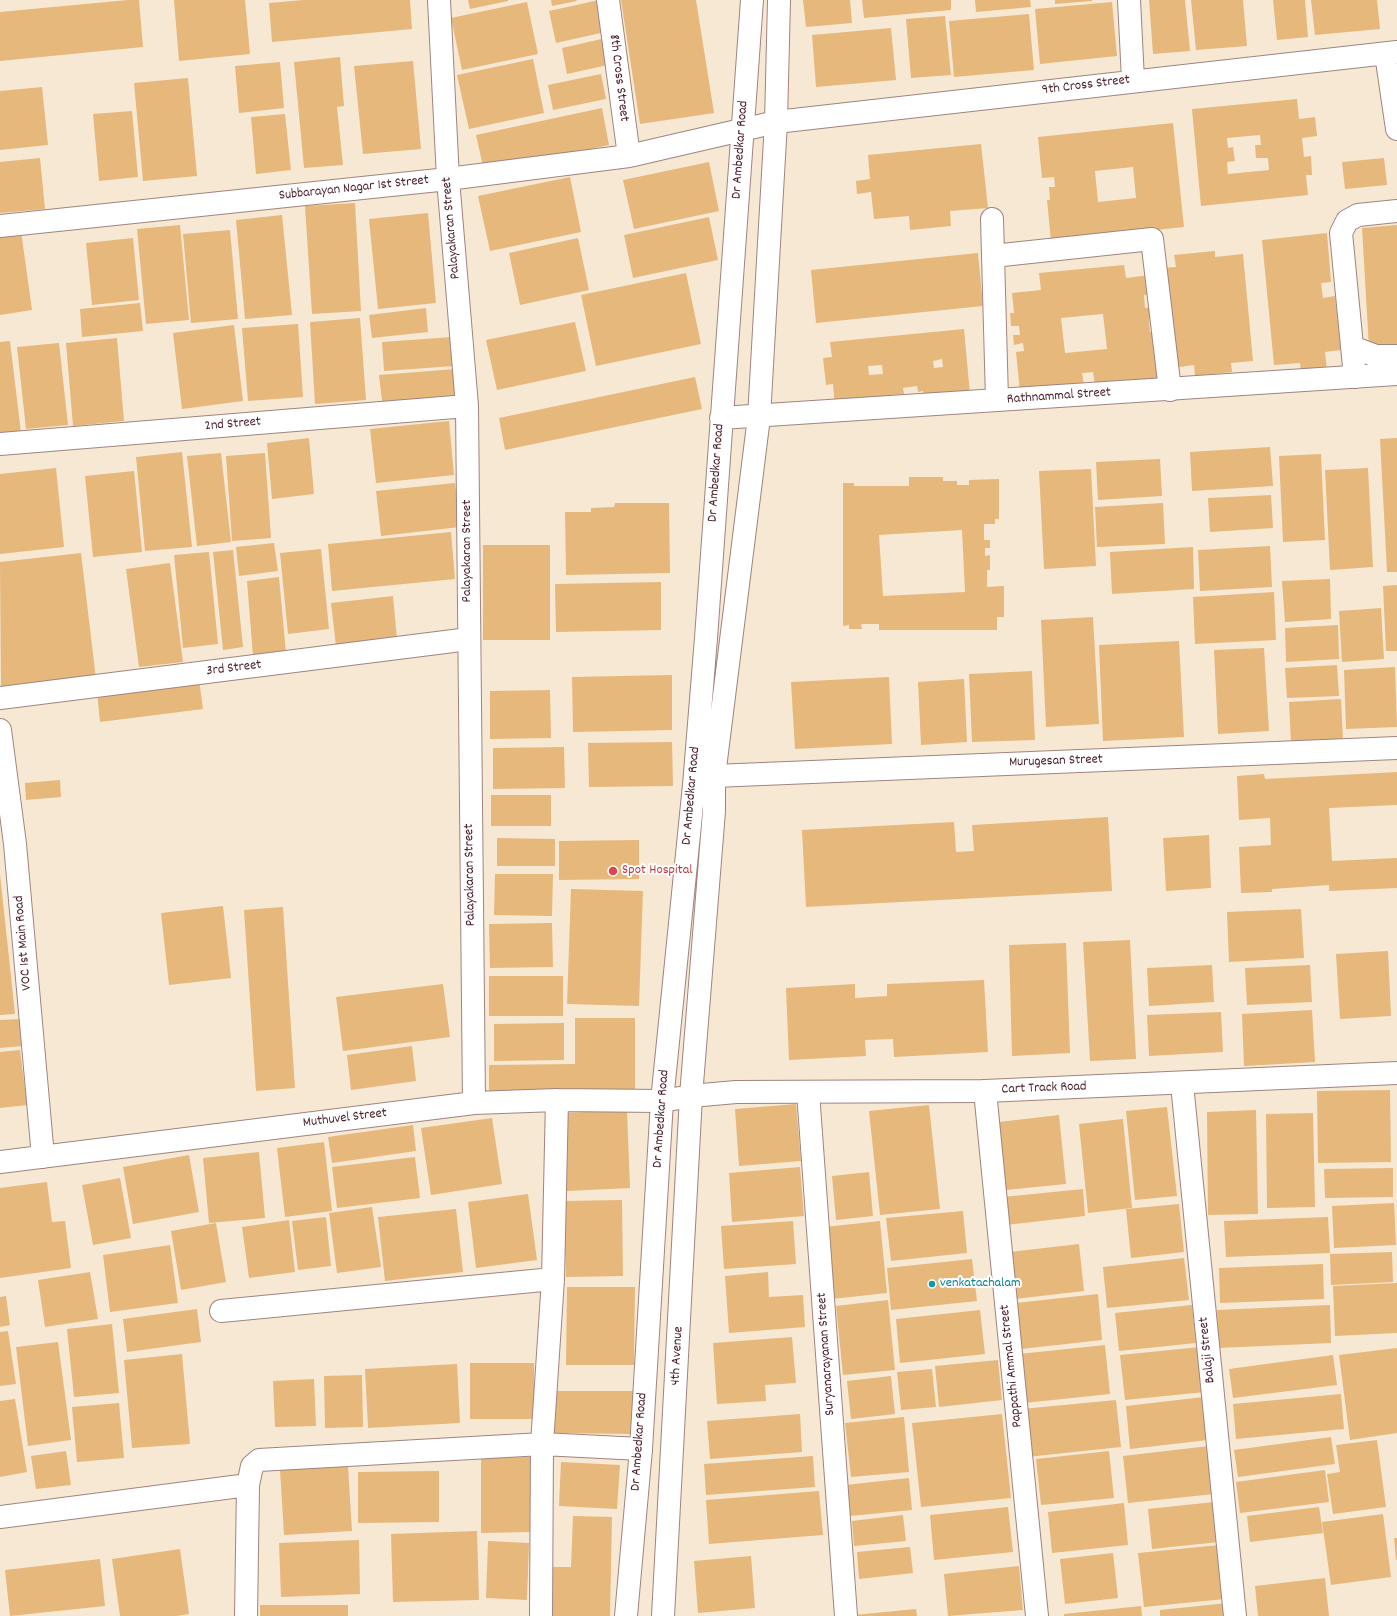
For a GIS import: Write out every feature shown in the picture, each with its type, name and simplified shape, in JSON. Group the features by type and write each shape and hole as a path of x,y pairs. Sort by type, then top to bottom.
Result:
{"street":[{"name":"Palayakaran Street","path":"439,0 448,179 467,406 474,1103"},
{"name":"8th Cross Street","path":"608,0 629,156"},
{"name":"Dr Ambedkar Road","path":"626,1616 641,1449 662,1101 694,785 707,630 752,0"},
{"name":"Dr Ambedkar Road","path":"691,1096 714,811 714,776 758,417 776,122 779,0"},
{"path":"1129,0 1133,80"},
{"name":"9th Cross Street","path":"776,122 1133,80 1391,53"},
{"path":"1391,53 1397,129"},
{"name":"Subbarayan Nagar 1st Street","path":"0,226 448,179 629,156 776,122"},
{"path":"1355,377 1341,233 1347,221 1358,215 1397,211"},
{"path":"992,219 997,400"},
{"path":"993,256 1152,239 1170,390"},
{"path":"1352,347 1376,356 1397,356"},
{"name":"Rathnammal Street","path":"721,418 758,417 1397,374"},
{"name":"2nd Street","path":"0,444 467,406"},
{"name":"3rd Street","path":"0,698 469,639"},
{"name":"VOC 1st Main Road","path":"0,730 7,845 43,1157"},
{"name":"Murugesan Street","path":"714,776 1397,748"},
{"name":"Cart Track Road","path":"691,1096 736,1092 985,1091 1397,1074"},
{"name":"Balaji Street","path":"1182,1084 1235,1616"},
{"name":"Pappathi Ammal Street","path":"985,1091 1037,1616"},
{"name":"Suryanarayanan Street","path":"808,1092 846,1616"},
{"name":"Muthuvel Street","path":"0,1162 474,1103 557,1100 662,1101 691,1096"},
{"name":"4th Avenue","path":"663,1616 691,1096"},
{"path":"541,1616 542,1444 553,1279 557,1100"},
{"path":"220,1311 553,1279"},
{"path":"246,1616 248,1485 252,1466 260,1460 542,1444 641,1449"},
{"path":"0,1517 248,1485"}],"building":[{"path":"139,0 143,47 0,61 0,12"},
{"path":"174,0 245,0 250,54 179,61"},
{"path":"303,0 410,0 412,29 272,42 269,3"},
{"path":"468,0 508,0 508,1 470,9"},
{"path":"551,0 576,0 577,1 552,6"},
{"path":"599,0 605,32 556,43 549,11"},
{"path":"621,0 696,0 714,113 640,124"},
{"path":"803,0 850,0 852,23 806,27"},
{"path":"862,0 951,0 951,10 864,18"},
{"path":"975,0 1030,0 1031,7 976,12"},
{"path":"1055,0 1092,0 1092,1 1055,4"},
{"path":"1149,0 1185,0 1190,51 1153,54"},
{"path":"1191,0 1243,0 1247,46 1196,50"},
{"path":"1273,0 1305,0 1308,37 1277,40"},
{"path":"1311,0 1377,0 1380,29 1315,35"},
{"path":"527,2 538,54 462,70 451,18"},
{"path":"1112,2 1117,56 1040,64 1035,9"},
{"path":"1029,14 1034,70 954,77 949,21"},
{"path":"945,16 951,75 911,78 906,19"},
{"path":"891,28 896,80 816,87 812,35"},
{"path":"606,38 612,64 567,74 562,48"},
{"path":"340,57 344,106 337,107 343,165 304,168 294,62"},
{"path":"533,59 544,113 469,129 457,75"},
{"path":"413,61 421,149 363,154 354,66"},
{"path":"280,62 284,108 239,113 235,66"},
{"path":"601,74 606,99 553,110 548,85"},
{"path":"188,78 197,176 143,181 134,83"},
{"path":"42,87 48,145 0,150 0,91"},
{"path":"1297,99 1299,119 1315,117 1317,136 1302,138 1304,157 1311,156 1312,175 1306,175 1308,195 1201,206 1192,109","holes":["1260,135 1261,145 1255,145 1256,158 1268,158 1269,170 1228,174 1227,162 1235,161 1233,147 1228,148 1227,138"]},
{"path":"602,108 609,145 484,171 476,135"},
{"path":"132,111 138,177 99,181 93,114"},
{"path":"285,114 291,170 256,174 251,117"},
{"path":"1173,123 1184,227 1051,241 1047,200 1050,200 1049,187 1055,187 1054,177 1042,178 1038,137","holes":["1133,167 1136,198 1098,202 1095,171"]},
{"path":"981,144 988,208 950,211 951,226 910,230 909,216 874,219 871,192 857,194 856,181 870,179 868,155"},
{"path":"40,158 45,209 0,213 0,162"},
{"path":"1384,158 1387,185 1345,189 1342,162"},
{"path":"709,162 719,211 634,229 623,180"},
{"path":"570,177 581,232 490,251 478,196"},
{"path":"355,203 361,311 312,314 305,206"},
{"path":"428,213 436,303 378,309 369,219"},
{"path":"282,215 292,315 245,319 236,220"},
{"path":"709,217 718,260 633,278 624,235"},
{"path":"180,225 189,320 146,324 137,229"},
{"path":"1397,225 1397,344 1369,348 1362,228"},
{"path":"230,230 238,319 191,323 183,234"},
{"path":"21,231 32,310 0,315 0,234"},
{"path":"1327,233 1331,282 1321,283 1323,298 1335,296 1341,350 1325,352 1327,370 1301,372 1300,363 1274,365 1262,240"},
{"path":"133,238 139,300 92,305 86,243"},
{"path":"578,238 589,290 520,305 509,253"},
{"path":"1215,251 1215,257 1243,254 1253,361 1231,363 1232,372 1195,376 1194,365 1171,368 1161,268 1176,267 1174,255"},
{"path":"978,253 983,306 816,323 811,270"},
{"path":"1124,265 1126,278 1150,275 1152,294 1144,295 1145,308 1155,307 1156,317 1149,318 1150,332 1158,331 1159,379 1095,386 1093,372 1082,373 1084,385 1020,392 1016,352 1024,351 1023,343 1014,345 1013,335 1020,335 1019,326 1011,326 1010,313 1014,313 1012,293 1041,290 1039,273","holes":["1103,314 1107,349 1065,353 1061,318"]},
{"path":"686,273 701,344 596,366 581,295"},
{"path":"140,303 143,331 82,337 80,309"},
{"path":"426,308 428,332 372,338 369,315"},
{"path":"360,318 366,400 315,404 310,322"},
{"path":"575,322 586,371 497,390 486,340"},
{"path":"298,324 303,397 248,401 242,328"},
{"path":"234,325 243,401 182,409 173,333"},
{"path":"964,329 970,394 923,394 923,391 918,392 917,386 903,388 904,394 891,395 891,402 835,407 833,384 826,385 823,358 832,357 830,342","holes":["942,359 943,367 934,368 933,361","882,365 883,374 869,375 868,366"]},
{"path":"452,337 454,366 384,371 382,342"},
{"path":"117,338 124,421 73,426 66,343"},
{"path":"10,341 21,433 0,435 0,342"},
{"path":"59,343 68,425 26,429 17,347"},
{"path":"455,369 458,401 383,409 379,375"},
{"path":"695,377 702,409 505,450 499,418"},
{"path":"449,421 454,475 376,483 370,429"},
{"path":"309,438 314,494 272,499 267,443"},
{"path":"1397,438 1397,572 1387,572 1380,439"},
{"path":"1270,447 1273,486 1192,491 1190,452"},
{"path":"182,452 192,547 145,551 136,457"},
{"path":"221,453 231,542 197,546 187,456"},
{"path":"265,453 271,538 232,541 226,456"},
{"path":"1321,454 1325,540 1283,542 1279,456"},
{"path":"1160,459 1162,496 1098,500 1096,462"},
{"path":"56,468 64,547 0,554 0,474"},
{"path":"1368,468 1373,567 1330,570 1325,470"},
{"path":"1091,469 1096,566 1044,569 1039,471"},
{"path":"134,471 142,552 93,557 85,476"},
{"path":"909,477 943,477 943,481 957,481 957,485 969,485 969,480 999,479 999,519 995,519 995,524 984,524 984,540 990,540 990,548 985,548 985,556 990,555 990,570 987,570 987,587 1004,586 1004,617 997,617 997,630 879,630 879,624 861,624 862,629 849,629 849,625 843,626 843,483 854,483 854,486 909,486","holes":["962,530 965,592 883,596 879,535"]},
{"path":"455,483 460,527 381,536 376,491"},
{"path":"1271,495 1273,528 1210,532 1208,498"},
{"path":"615,503 669,503 670,573 566,575 565,512 591,512 591,508 614,507"},
{"path":"1163,503 1165,544 1097,547 1095,507"},
{"path":"451,532 455,579 332,591 328,544"},
{"path":"274,543 278,571 239,576 236,547"},
{"path":"483,545 550,545 550,640 483,640"},
{"path":"1270,546 1272,587 1200,591 1198,550"},
{"path":"1193,547 1194,589 1112,594 1110,552"},
{"path":"321,549 329,629 288,634 280,553"},
{"path":"233,550 243,647 223,650 213,552"},
{"path":"209,552 218,644 183,648 174,555"},
{"path":"81,553 96,679 1,689 0,562"},
{"path":"170,563 183,662 139,667 126,569"},
{"path":"279,577 286,653 253,656 247,581"},
{"path":"1330,579 1331,619 1285,622 1282,581"},
{"path":"661,582 661,630 556,632 555,584"},
{"path":"1397,585 1397,651 1386,651 1383,586"},
{"path":"1274,592 1276,640 1195,644 1193,597"},
{"path":"393,596 397,639 336,646 331,603"},
{"path":"1381,608 1384,659 1342,662 1339,611"},
{"path":"1093,617 1099,724 1046,727 1041,620"},
{"path":"1338,625 1339,659 1286,662 1285,628"},
{"path":"1179,641 1184,737 1103,741 1099,645"},
{"path":"1264,648 1269,731 1218,734 1214,650"},
{"path":"1337,665 1339,696 1287,698 1285,668"},
{"path":"1395,667 1397,727 1346,729 1344,670"},
{"path":"1032,671 1035,740 972,742 969,674"},
{"path":"672,675 672,730 573,732 572,677"},
{"path":"889,677 892,744 795,749 791,682"},
{"path":"199,679 203,709 100,722 97,691"},
{"path":"964,679 967,742 921,745 918,682"},
{"path":"550,690 551,738 490,739 490,691"},
{"path":"1341,699 1343,739 1291,742 1289,702"},
{"path":"672,742 673,786 589,787 588,743"},
{"path":"564,747 565,788 493,789 493,748"},
{"path":"1397,772 1397,805 1329,808 1332,861 1397,858 1397,888 1329,891 1329,885 1272,889 1272,892 1241,893 1239,847 1271,845 1270,818 1239,820 1237,776 1264,774 1265,779"},
{"path":"60,780 61,797 26,800 25,783"},
{"path":"491,795 551,795 551,826 491,826"},
{"path":"1108,817 1112,891 806,907 802,830 954,822 956,852 974,851 972,825"},
{"path":"1209,835 1211,888 1166,891 1163,838"},
{"path":"497,838 555,839 555,866 497,866"},
{"path":"639,840 639,879 559,880 559,841"},
{"path":"0,874 15,1014 0,1015"},
{"path":"495,874 553,874 552,916 494,915"},
{"path":"571,889 643,891 639,1006 567,1004"},
{"path":"223,906 231,978 169,985 161,913"},
{"path":"283,907 295,1088 256,1091 244,910"},
{"path":"1301,909 1304,958 1229,962 1227,912"},
{"path":"552,923 553,967 490,968 489,924"},
{"path":"1130,940 1136,1059 1090,1061 1083,942"},
{"path":"1066,943 1070,1053 1012,1056 1009,945"},
{"path":"1388,951 1391,1016 1340,1019 1336,954"},
{"path":"1212,965 1214,1002 1149,1006 1147,968"},
{"path":"1310,965 1312,1002 1247,1005 1245,968"},
{"path":"489,976 563,976 563,1016 489,1016"},
{"path":"984,980 988,1052 894,1057 893,1039 865,1040 866,1056 789,1060 786,988 855,984 855,998 887,996 887,984"},
{"path":"443,984 450,1037 343,1051 336,997"},
{"path":"1312,1010 1315,1062 1244,1066 1242,1014"},
{"path":"1221,1012 1223,1052 1149,1056 1147,1015"},
{"path":"575,1018 635,1018 635,1091 489,1091 489,1065 575,1064"},
{"path":"20,1019 22,1046 0,1048 0,1020"},
{"path":"564,1023 564,1060 494,1061 494,1024"},
{"path":"412,1046 416,1081 351,1090 347,1055"},
{"path":"20,1050 27,1105 0,1108 0,1052"},
{"path":"1390,1090 1391,1162 1318,1163 1317,1091"},
{"path":"796,1104 801,1161 739,1166 735,1109"},
{"path":"929,1105 940,1209 880,1215 869,1111"},
{"path":"1167,1107 1177,1196 1135,1200 1126,1111"},
{"path":"627,1110 630,1188 567,1191 564,1113"},
{"path":"1256,1110 1258,1214 1208,1215 1207,1112"},
{"path":"1313,1113 1315,1207 1267,1208 1266,1114"},
{"path":"1059,1115 1066,1184 1006,1190 999,1122"},
{"path":"492,1118 502,1184 431,1195 421,1128"},
{"path":"1123,1119 1132,1208 1088,1213 1079,1124"},
{"path":"413,1125 416,1151 332,1163 328,1137"},
{"path":"324,1142 332,1211 285,1217 277,1148"},
{"path":"259,1152 265,1218 209,1223 203,1158"},
{"path":"189,1155 199,1212 133,1224 123,1167"},
{"path":"415,1157 420,1198 337,1208 332,1167"},
{"path":"800,1167 804,1216 732,1222 729,1173"},
{"path":"1393,1168 1393,1197 1325,1198 1324,1169"},
{"path":"869,1172 873,1216 836,1220 832,1176"},
{"path":"120,1178 131,1238 93,1245 82,1185"},
{"path":"47,1182 52,1222 65,1221 71,1268 0,1278 0,1188"},
{"path":"1083,1189 1085,1216 1006,1225 1003,1197"},
{"path":"528,1194 537,1260 476,1268 468,1202"},
{"path":"622,1200 623,1276 566,1277 564,1201"},
{"path":"1394,1203 1396,1245 1334,1248 1332,1206"},
{"path":"1179,1204 1184,1252 1131,1258 1126,1209"},
{"path":"372,1207 381,1267 337,1273 329,1213"},
{"path":"456,1209 463,1272 385,1281 378,1217"},
{"path":"963,1211 967,1253 891,1261 886,1218"},
{"path":"326,1217 331,1266 298,1270 292,1221"},
{"path":"1328,1217 1330,1253 1226,1257 1224,1221"},
{"path":"289,1220 295,1272 249,1278 242,1227"},
{"path":"793,1221 796,1264 724,1269 721,1226"},
{"path":"880,1221 887,1293 832,1299 825,1227"},
{"path":"216,1223 226,1282 181,1290 171,1231"},
{"path":"1079,1244 1084,1291 1015,1299 1010,1252"},
{"path":"170,1245 178,1303 110,1312 103,1255"},
{"path":"1392,1252 1393,1282 1331,1285 1330,1254"},
{"path":"1184,1258 1189,1300 1107,1308 1103,1267"},
{"name":"venkatachalam","path":"972,1259 977,1301 891,1310 887,1268"},
{"path":"1323,1264 1324,1299 1220,1303 1219,1268"},
{"path":"90,1272 98,1319 45,1327 38,1280"},
{"path":"768,1272 769,1297 803,1295 805,1327 729,1333 725,1276"},
{"path":"1397,1283 1397,1333 1335,1336 1333,1286"},
{"path":"567,1287 635,1287 634,1365 566,1365"},
{"path":"1098,1294 1102,1340 1021,1349 1016,1303"},
{"path":"6,1296 10,1325 0,1327 0,1297"},
{"path":"888,1300 895,1370 843,1375 836,1306"},
{"path":"1192,1305 1196,1343 1119,1351 1115,1313"},
{"path":"1330,1305 1331,1343 1218,1348 1217,1310"},
{"path":"197,1309 201,1342 127,1352 123,1319"},
{"path":"980,1310 985,1354 900,1363 896,1319"},
{"path":"112,1324 119,1393 74,1397 67,1329"},
{"path":"8,1331 16,1384 0,1386 0,1332"},
{"path":"792,1337 796,1383 765,1385 766,1401 717,1404 713,1343"},
{"path":"58,1342 71,1440 28,1446 16,1347"},
{"path":"1105,1345 1110,1394 1024,1403 1019,1354"},
{"path":"1200,1347 1205,1392 1125,1400 1120,1355"},
{"path":"1397,1348 1397,1433 1350,1440 1339,1355"},
{"path":"182,1354 190,1444 132,1448 124,1360"},
{"path":"1333,1355 1337,1385 1233,1398 1229,1369"},
{"path":"998,1360 1002,1400 939,1407 935,1366"},
{"path":"470,1363 534,1363 534,1419 470,1419"},
{"path":"457,1364 460,1423 368,1428 365,1369"},
{"path":"932,1369 936,1407 901,1410 897,1372"},
{"path":"362,1375 363,1427 325,1428 324,1376"},
{"path":"891,1376 895,1414 851,1419 847,1381"},
{"path":"314,1379 316,1426 275,1427 273,1381"},
{"path":"554,1391 633,1391 632,1434 554,1433"},
{"path":"1341,1394 1344,1429 1236,1439 1233,1404"},
{"path":"1204,1397 1208,1440 1130,1449 1126,1406"},
{"path":"15,1399 27,1472 0,1477 0,1401"},
{"path":"1116,1400 1121,1447 1027,1457 1022,1409"},
{"path":"119,1403 124,1458 77,1462 72,1407"},
{"path":"800,1414 802,1452 710,1459 707,1421"},
{"path":"1002,1414 1011,1498 921,1507 912,1423"},
{"path":"904,1417 909,1472 851,1477 845,1423"},
{"path":"1331,1437 1335,1464 1238,1477 1234,1450"},
{"path":"1377,1440 1386,1507 1333,1514 1327,1474 1340,1472 1336,1445"},
{"path":"1209,1446 1214,1494 1128,1503 1123,1456"},
{"path":"66,1451 71,1485 36,1489 31,1456"},
{"path":"1109,1451 1114,1498 1041,1505 1036,1459"},
{"path":"813,1456 815,1487 706,1495 704,1464"},
{"path":"531,1457 531,1532 481,1533 481,1458"},
{"path":"561,1462 620,1465 617,1509 559,1506"},
{"path":"348,1466 352,1531 284,1535 280,1470"},
{"path":"1325,1470 1329,1502 1240,1513 1236,1482"},
{"path":"439,1471 439,1522 358,1523 358,1472"},
{"path":"909,1478 912,1510 850,1516 846,1485"},
{"path":"819,1491 823,1535 709,1544 706,1500"},
{"path":"1214,1502 1219,1542 1152,1549 1148,1509"},
{"path":"1124,1503 1128,1545 1052,1553 1048,1512"},
{"path":"1008,1507 1013,1552 934,1560 930,1515"},
{"path":"1319,1507 1323,1533 1250,1542 1247,1516"},
{"path":"1383,1514 1391,1577 1331,1585 1322,1522"},
{"path":"903,1515 906,1541 854,1546 852,1521"},
{"path":"573,1516 612,1517 610,1616 545,1616 546,1567 571,1567"},
{"path":"477,1531 479,1600 393,1602 391,1534"},
{"path":"1394,1538 1397,1538 1397,1560 1396,1560"},
{"path":"359,1540 360,1594 281,1597 279,1543"},
{"path":"488,1541 529,1543 527,1600 486,1598"},
{"path":"1219,1545 1225,1599 1144,1607 1138,1553"},
{"path":"910,1547 913,1573 859,1579 857,1552"},
{"path":"180,1549 189,1614 176,1616 120,1616 112,1559"},
{"path":"1113,1553 1118,1598 1065,1604 1060,1559"},
{"path":"751,1556 755,1608 698,1613 694,1561"},
{"path":"100,1559 105,1606 10,1616 5,1570"},
{"path":"1019,1566 1023,1610 948,1616 944,1574"},
{"path":"1325,1578 1329,1616 1258,1616 1255,1586"},
{"path":"1227,1603 1228,1616 1160,1616 1160,1610"},
{"path":"260,1605 348,1605 348,1616 260,1616"},
{"path":"1141,1606 1142,1616 1064,1616 1064,1614"},
{"path":"916,1609 917,1616 854,1616 854,1615"}],"place":[{"name":"Spot Hospital","path":"613,871"},
{"name":"venkatachalam","path":"932,1284"}]}
